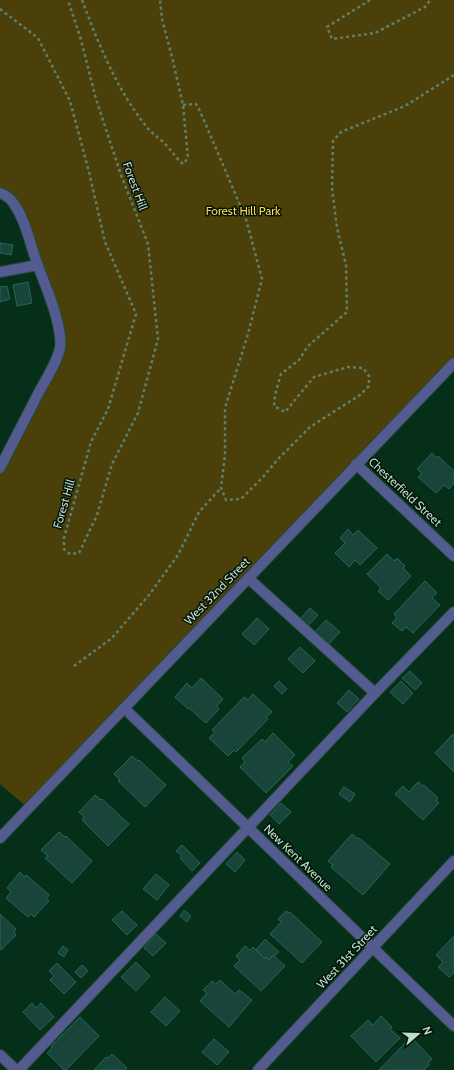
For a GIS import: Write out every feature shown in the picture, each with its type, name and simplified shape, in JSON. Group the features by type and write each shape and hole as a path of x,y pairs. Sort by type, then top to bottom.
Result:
{"street":[{"path":"0,193 10,199 15,205 31,242 38,266 50,296 58,329 60,349 50,372 0,468"},
{"path":"0,272 38,266"},
{"name":"West 32nd Street","path":"0,838 454,363"},
{"name":"Chesterfield Street","path":"356,464 454,556"},
{"path":"248,578 375,693"},
{"path":"0,1055 18,1070 249,828 375,693 454,612"},
{"name":"New Kent Avenue","path":"124,708 454,1026"},
{"name":"West 31st Street","path":"258,1070 454,861"}],"path":[{"name":"Forest Hill","path":"0,9 38,38 70,101 89,172 105,242 136,314 108,410 91,442 64,538 64,549 70,554 79,553 97,515 112,464 138,414 158,339 148,244 121,175 96,99 69,0"},
{"path":"82,0 100,46 124,94 147,127 183,164 188,158 182,105 162,19 160,0"},
{"path":"370,0 327,27 332,39 375,33 424,7 430,0"},
{"path":"182,105 196,104 200,111 246,219 262,279 248,334 225,408 225,455 221,488 226,500 241,499 264,477 278,459 310,428 360,395 369,386 369,376 363,368 348,367 314,377 285,412 274,406 281,374 299,360 308,346 347,312 346,264 337,228 332,188 333,141 341,132 405,106 454,75"},
{"path":"74,666 112,638 149,595 178,555 199,512 221,488"}],"green space":[{"name":"Forest Hill Park","path":"0,0 454,0 454,363 27,807 0,784 0,467 49,373 59,335 17,210 0,196"}],"building":[{"path":"0,243 13,245 11,255 0,253"},
{"path":"28,282 32,303 17,306 13,285"},
{"path":"7,286 10,299 0,302 0,287"},
{"path":"432,453 436,458 438,456 454,471 454,483 449,489 444,485 436,493 418,477 422,473 417,469"},
{"path":"348,529 353,535 358,530 377,548 360,565 355,560 349,567 335,553 345,543 340,538"},
{"path":"387,554 394,561 397,558 405,566 403,568 411,576 388,600 378,591 381,588 367,574"},
{"path":"425,581 437,593 432,598 440,605 413,633 406,627 402,631 392,623 397,618 394,614"},
{"path":"310,608 318,615 307,627 299,620"},
{"path":"257,618 269,629 254,645 242,634"},
{"path":"326,620 340,632 327,646 313,634"},
{"path":"300,647 315,661 303,673 288,659"},
{"path":"410,671 422,683 415,690 402,678"},
{"path":"201,678 223,699 217,706 219,709 206,723 175,697 187,683 192,688"},
{"path":"279,681 287,689 282,694 274,686"},
{"path":"401,681 413,693 403,704 390,692"},
{"path":"349,690 359,699 347,712 337,703"},
{"path":"253,694 272,712 266,717 268,719 236,752 234,750 228,756 209,738 215,732 212,730 244,697 248,700"},
{"path":"273,733 295,755 288,762 293,766 266,793 240,767 245,762 242,758 262,739 265,742"},
{"path":"453,734 454,735 454,772 435,753"},
{"path":"132,756 138,761 139,760 166,785 145,807 118,781 120,780 114,774"},
{"path":"418,782 423,786 424,785 438,798 436,800 439,803 423,820 395,794 403,786 409,792"},
{"path":"344,787 355,794 350,802 339,794"},
{"path":"95,795 101,800 102,799 129,824 108,846 82,820 84,817 79,812"},
{"path":"281,803 291,812 279,824 270,815"},
{"path":"59,832 65,837 66,836 92,861 72,883 45,858 48,856 41,850"},
{"path":"352,834 390,864 363,895 331,867 333,865 328,861"},
{"path":"182,845 200,863 192,871 180,858 182,856 176,851"},
{"path":"237,852 245,860 235,872 226,864"},
{"path":"20,872 25,877 26,875 49,895 46,899 49,901 34,917 31,914 28,917 6,898 11,892 7,888"},
{"path":"156,874 169,885 157,900 143,889"},
{"path":"184,910 191,916 187,922 180,916"},
{"path":"122,911 137,925 127,935 112,920"},
{"path":"286,911 289,913 290,912 322,942 302,963 270,934 281,922 278,919"},
{"path":"0,914 16,929 14,932 16,935 1,950 0,949"},
{"path":"156,934 166,943 153,956 144,948"},
{"path":"454,936 454,973 449,977 438,967 443,962 436,955"},
{"path":"265,939 279,952 269,960 266,957 265,959 256,950"},
{"path":"63,946 68,950 64,957 58,953"},
{"path":"245,946 250,950 253,947 265,959 266,957 269,960 273,955 285,966 261,991 234,966 240,960 236,956"},
{"path":"136,962 150,976 136,991 121,977"},
{"path":"57,963 76,982 64,994 50,980 54,976 49,971"},
{"path":"82,965 88,971 81,978 75,972"},
{"path":"220,980 235,994 239,990 252,1000 229,1027 200,1001 207,993 203,990 212,981 216,984"},
{"path":"165,997 180,1011 166,1026 151,1012"},
{"path":"32,1003 36,1008 41,1003 54,1017 40,1030 23,1012"},
{"path":"381,1016 392,1027 390,1029 400,1038 376,1062 351,1036 368,1020 373,1025"},
{"path":"80,1017 99,1036 66,1070 64,1070 47,1053 52,1048 51,1046"},
{"path":"412,1038 432,1059 424,1070 379,1070 406,1042 407,1043"},
{"path":"214,1039 229,1052 217,1065 202,1052"},
{"path":"112,1054 127,1068 125,1070 94,1070 106,1057 108,1058"}]}
